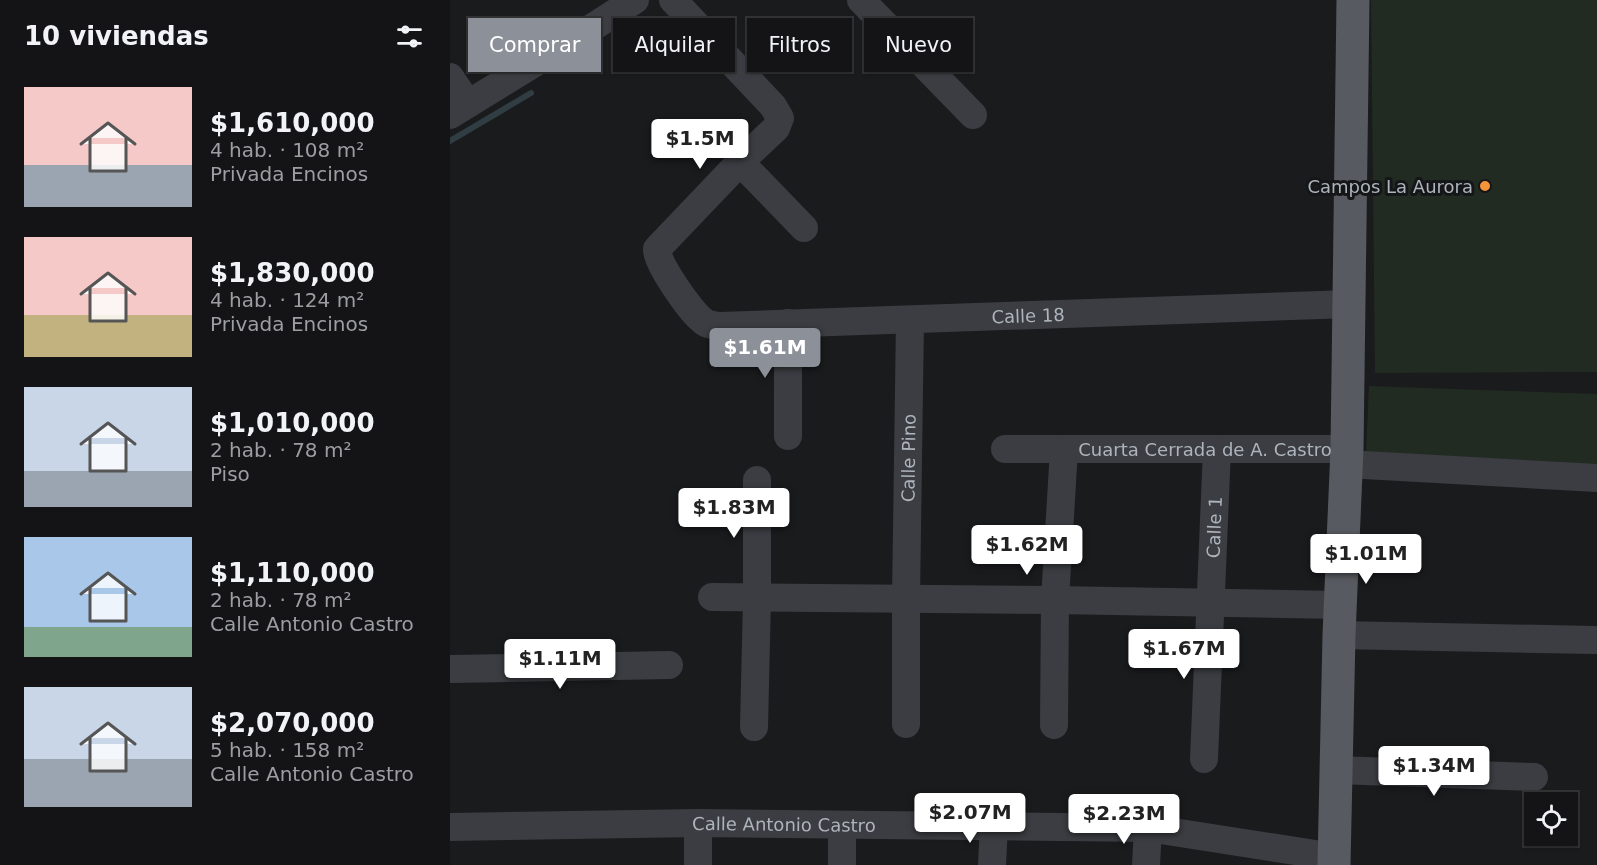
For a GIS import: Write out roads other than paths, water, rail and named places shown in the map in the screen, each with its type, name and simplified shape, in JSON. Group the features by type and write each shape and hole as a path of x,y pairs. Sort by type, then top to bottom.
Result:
{"main road":[{"path":"1334,861 1346,457 1353,0"}],"street":[{"path":"450,77 459,110 634,0"},
{"path":"673,0 777,111 779,122 776,128 740,162 804,228"},
{"path":"861,0 973,115"},
{"name":"Calle 18","path":"740,162 662,244 656,254 699,318 708,324 719,326 1349,304"},
{"name":"Calle Pino","path":"906,724 910,320"},
{"path":"788,323 788,436"},
{"name":"Cuarta Cerrada de A. Castro","path":"1005,449 1217,449 1346,457 1597,478"},
{"path":"1054,725 1055,600 1064,449"},
{"name":"Calle 1","path":"1204,759 1217,449"},
{"path":"754,727 757,480"},
{"path":"712,597 1211,603 1340,620 1594,640"},
{"path":"450,669 669,665"},
{"path":"1337,770 1534,777"},
{"path":"698,823 698,865"},
{"name":"Calle Antonio Castro","path":"450,827 698,823 1148,828 1334,861"},
{"path":"842,825 842,865"},
{"path":"992,865 994,825"},
{"path":"1146,865 1148,828"}],"waterway":[{"path":"450,141 531,93"}],"place":[{"name":"Campos La Aurora","path":"1485,186"}]}
